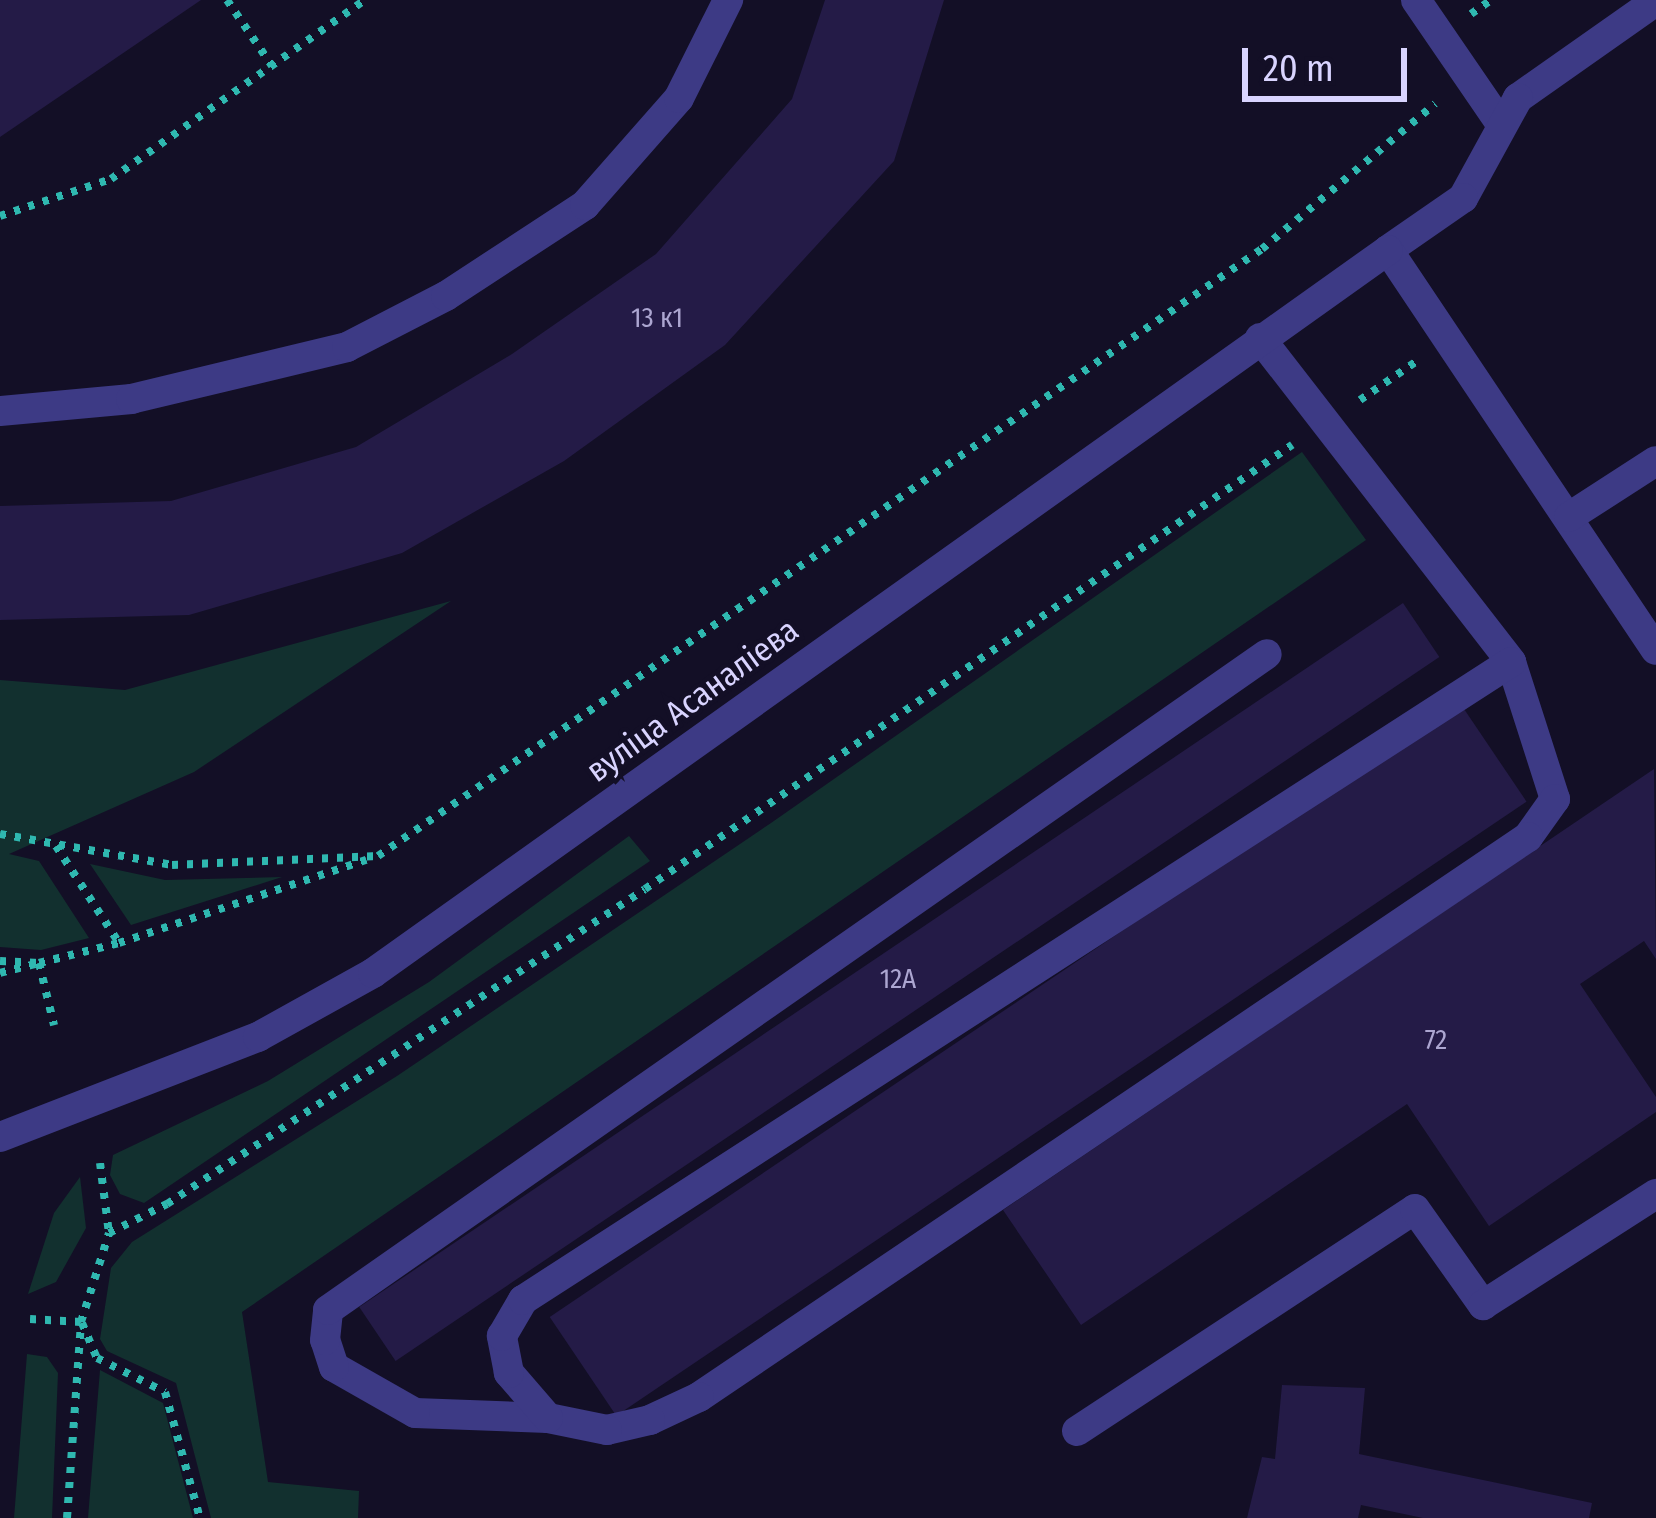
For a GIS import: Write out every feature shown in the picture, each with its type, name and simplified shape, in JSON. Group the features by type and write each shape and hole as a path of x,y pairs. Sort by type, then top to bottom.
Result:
{"street":[{"path":"0,411 131,399 347,347 446,296 585,205 680,98 728,0"},
{"path":"1416,0 1502,124"},
{"name":"вуліца Асаналіева","path":"0,1137 258,1037 374,973 1260,338 1463,198 1518,98 1656,1"},
{"path":"1388,250 1656,650"},
{"path":"1260,338 1511,662 1555,799 1528,837 699,1397 607,1430 548,1418 415,1413 361,1388 334,1367 325,1340 328,1310 1267,654"},
{"path":"1569,517 1656,461"},
{"path":"548,1418 509,1373 502,1336 523,1300 1511,662"},
{"path":"1077,1431 1415,1209 1483,1305 1656,1194"}],"path":[{"path":"227,0 272,66"},
{"path":"0,216 111,179 365,0"},
{"path":"0,973 119,943 378,856 1262,249 1468,76"},
{"path":"109,1233 166,1204 625,902 1448,340"},
{"path":"0,834 172,865 378,856"},
{"path":"56,846 119,943"},
{"path":"0,961 39,963"},
{"path":"39,963 54,1025"},
{"path":"67,1518 81,1322 109,1233 100,1163"},
{"path":"30,1319 81,1322"},
{"path":"81,1322 97,1358 165,1392 200,1518"}],"green space":[{"path":"1302,452 1366,540 242,1312 268,1482 359,1491 358,1518 211,1518 176,1383 107,1351 100,1339 111,1268 132,1242 397,1076 771,823"},
{"path":"451,601 194,772 9,854 39,861 89,938 41,950 0,947 0,680 125,690"},
{"path":"629,836 650,861 144,1203 120,1194 110,1175 113,1155 268,1081 429,982"},
{"path":"90,864 165,880 282,877 131,925"},
{"path":"80,1177 86,1228 56,1282 28,1294 54,1213"},
{"path":"27,1354 47,1357 58,1373 52,1518 14,1518"},
{"path":"100,1370 163,1403 193,1518 88,1518"}],"building":[{"path":"0,0 201,0 0,137"},
{"path":"825,0 944,0 894,161 725,345 564,461 402,553 189,615 0,620 0,506 171,501 356,447 512,354 656,254 792,99"},
{"path":"1403,603 1439,657 396,1361 359,1307"},
{"path":"1460,703 1527,802 616,1416 550,1317"},
{"path":"1654,769 1656,959 1644,941 1580,984 1656,1097 1656,1112 1489,1226 1407,1104 1081,1325 1003,1210"},
{"path":"1282,1385 1365,1388 1359,1454 1592,1503 1589,1518 1423,1518 1361,1505 1358,1518 1247,1518 1262,1457 1275,1459"}]}
